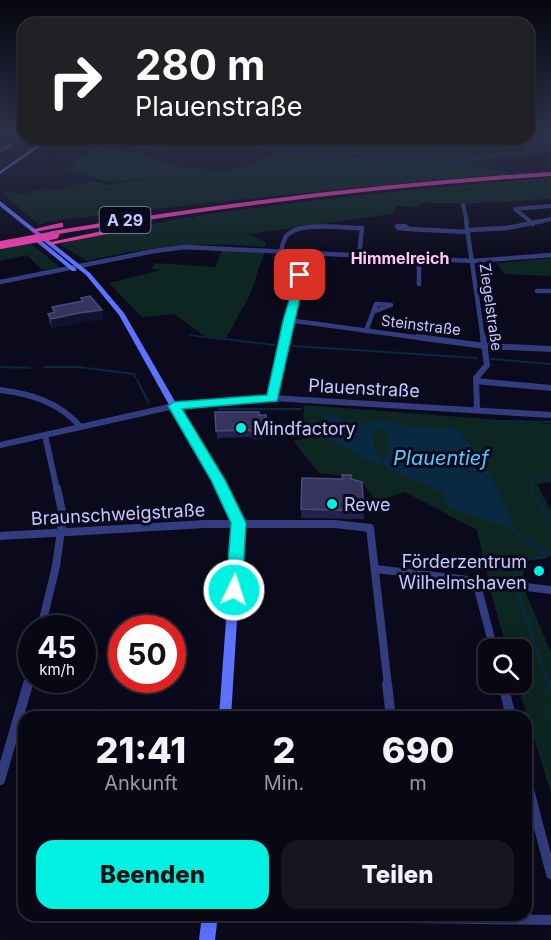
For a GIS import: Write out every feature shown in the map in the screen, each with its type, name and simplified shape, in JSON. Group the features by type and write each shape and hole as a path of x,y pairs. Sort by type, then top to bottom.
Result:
{"highway":[{"name":"A 29","path":"0,244 204,210 369,191 541,176"},
{"path":"31,231 135,215 204,210"},
{"path":"53,246 65,241 204,210"}],"main road":[{"path":"0,203 31,231 40,243 70,268 94,282"},
{"path":"0,209 78,266 122,314 218,480 238,523 225,711"},
{"path":"40,243 53,246"},
{"path":"207,940 209,921"}],"street":[{"name":"Ziegelstraße","path":"463,205 469,231 487,364 476,378 477,410"},
{"path":"533,224 515,209 551,206"},
{"path":"409,229 469,231 500,229 551,219"},
{"path":"281,252 285,238 293,231 305,228 362,228 359,256"},
{"path":"0,282 154,250 185,247 473,261 551,255"},
{"path":"273,398 288,321 307,253"},
{"path":"419,259 419,284"},
{"path":"537,291 551,291"},
{"path":"366,331 373,312"},
{"name":"Steinstraße","path":"288,321 485,346 551,349"},
{"path":"476,381 551,388"},
{"path":"0,390 35,395 54,402 72,415 80,426"},
{"name":"Plauenstraße","path":"0,445 174,406 273,398 551,415"},
{"path":"44,615 62,531 63,516 45,435"},
{"name":"Braunschweigstraße","path":"0,536 123,526 238,523 339,525 370,528 376,569"},
{"path":"390,711 376,569 551,590"},
{"path":"476,581 491,639"},
{"path":"20,711 25,693"},
{"path":"505,693 509,711"},
{"path":"0,780 18,718"},
{"path":"532,801 551,874"},
{"path":"532,919 551,920"}],"green space":[{"path":"89,176 488,176 277,196 45,222 40,225 2,194 4,190 24,194 44,188 57,190 91,181 109,185 134,180 153,183 137,179 109,182"},
{"path":"551,178 551,199 469,204 423,203 419,207 396,206 393,214 249,234 266,243 265,247 176,246 87,261 60,245 65,242 193,216 194,222 195,216 284,204 417,189"},
{"path":"29,242 61,268 42,270 27,255 0,261 0,248"},
{"path":"222,250 264,253 250,295 226,338 206,337 174,314 142,317 109,283 162,270 151,269 155,263 215,267"},
{"path":"551,258 551,276 504,274 496,263"},
{"path":"304,405 551,424 551,482 537,484 551,510 551,556 527,561 521,582 488,578 477,530 405,492 376,501 362,483 342,476 319,473 293,441 306,438 303,422"},
{"path":"490,590 525,592 551,652 551,793 532,732 532,711 526,711 520,693 532,693 532,639 504,639"}],"water":[{"name":"Plauentief","path":"325,413 347,422 365,423 377,420 409,426 455,429 472,446 487,468 512,521 511,528 449,508 443,493 355,454 321,433","holes":["377,427 387,432 388,448 382,461 375,449 373,435"]}],"building":[{"path":"90,296 102,310 51,319 48,314 55,312 52,307 83,301 81,298"},
{"path":"215,412 259,412 259,415 266,415 266,430 254,433 249,430 216,431"},
{"name":"Rewe","path":"342,475 351,475 351,479 362,482 364,511 301,509 302,478 343,479"}],"waterway":[{"path":"190,335 219,339"},
{"path":"207,337 274,345"},
{"path":"294,346 477,358"},
{"path":"491,359 551,364"},
{"path":"0,367 30,368"},
{"path":"44,367 78,367 134,374 135,377"},
{"path":"137,380 149,403"},
{"path":"219,409 301,409"},
{"path":"307,409 325,413"},
{"path":"488,421 551,422"},
{"path":"460,434 470,428"},
{"path":"551,475 532,481 532,493 551,519"},
{"path":"511,528 545,554"},
{"path":"545,554 551,553"},
{"path":"515,575 518,560 545,557 545,554"},
{"path":"518,591 549,686"},
{"path":"549,684 551,692"}],"place":[{"name":"Mindfactory","path":"241,428"},
{"name":"Rewe","path":"332,504"},
{"name":"Förderzentrum Wilhelmshaven","path":"539,571"}],"district":[{"name":"Himmelreich","path":"400,258"}],"route":[{"path":"234,590 238,523 218,480 174,406 273,398 288,321 300,275"}]}
